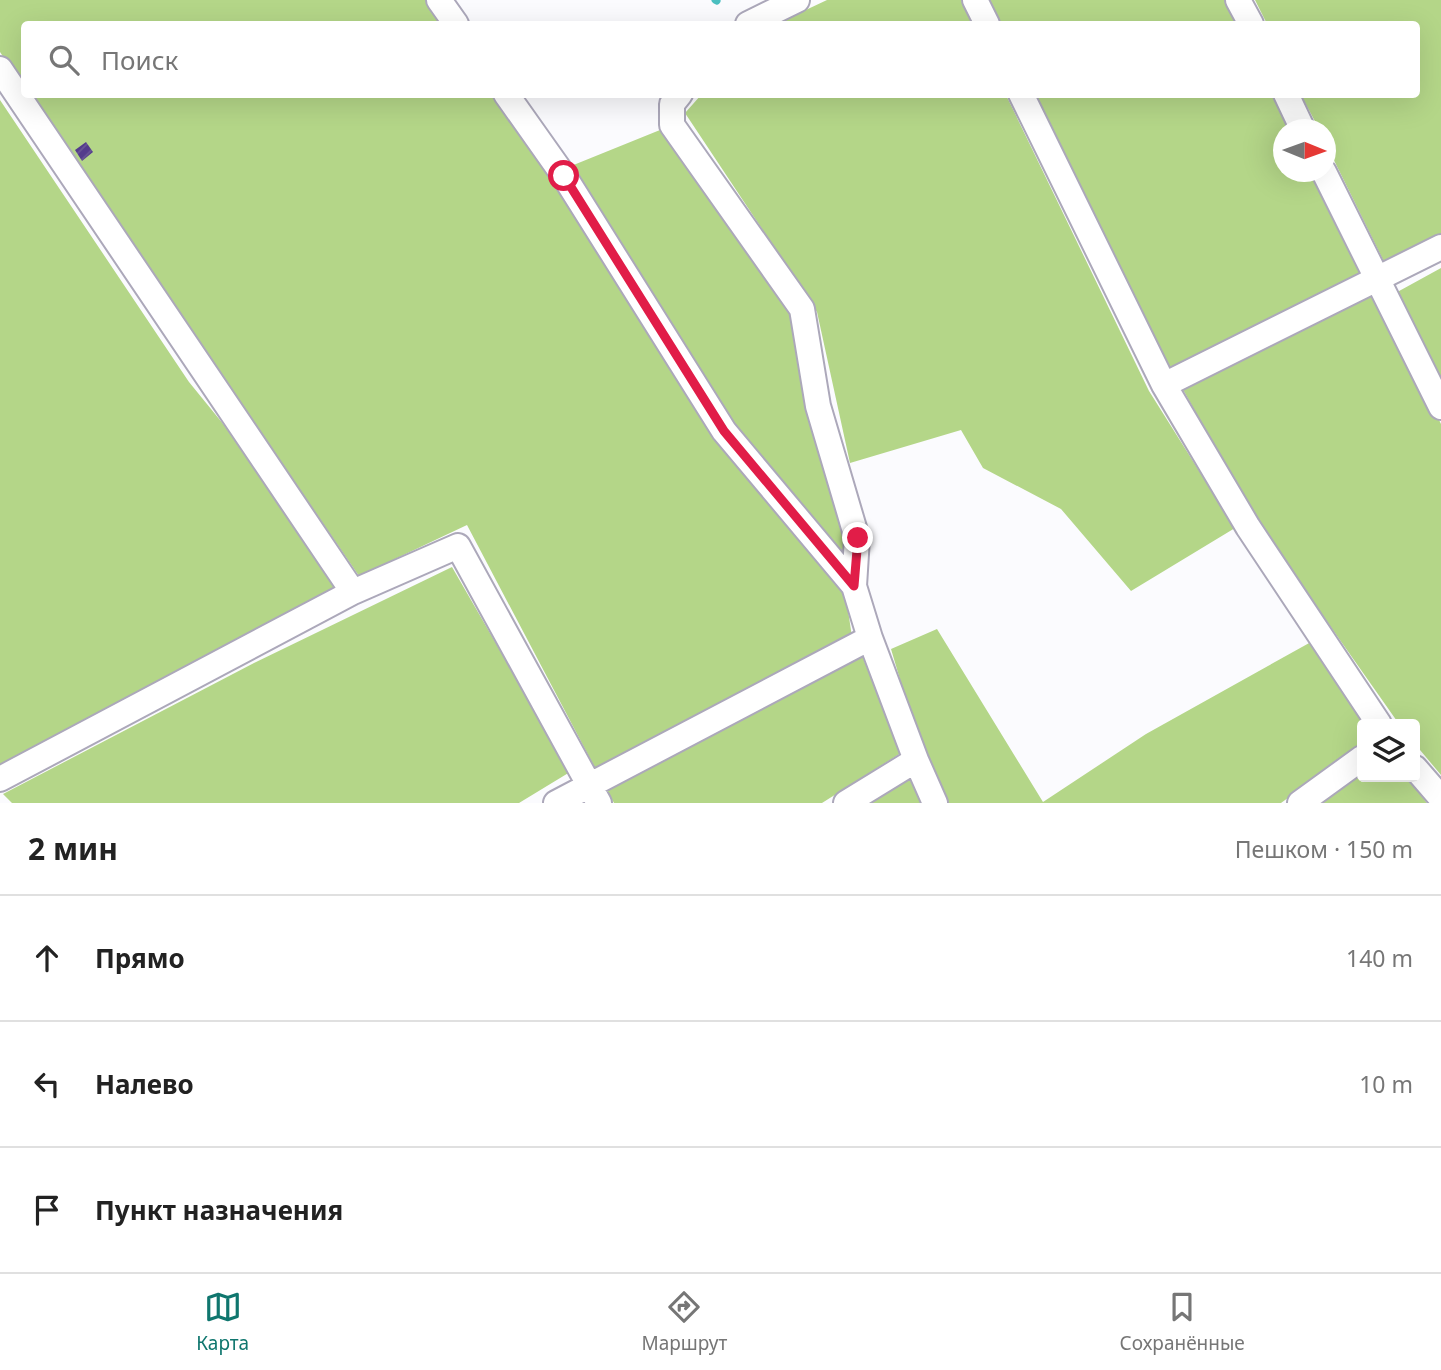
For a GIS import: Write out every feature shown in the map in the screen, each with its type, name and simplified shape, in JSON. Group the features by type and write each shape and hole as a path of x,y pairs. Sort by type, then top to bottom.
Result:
{"lane":[{"path":"439,0 454,21"},
{"path":"754,21 797,0"},
{"path":"975,0 986,21"},
{"path":"1238,0 1249,21"},
{"path":"0,69 353,593"},
{"path":"509,98 564,176 724,431 854,586"},
{"path":"677,98 672,104 672,125 802,309 818,406 858,538 854,586 870,638 935,803"},
{"path":"1023,98 1164,385 1248,527 1376,719"},
{"path":"1288,98 1298,119"},
{"path":"1329,182 1441,407"},
{"path":"1164,385 1441,247"},
{"path":"0,779 353,593 458,547 594,793"},
{"path":"556,803 594,793 870,638"},
{"path":"846,803 916,760"},
{"path":"1300,803 1357,762"},
{"path":"1420,774 1441,798"}],"green space":[{"path":"0,0 427,0 442,21 21,21 21,84 0,52"},
{"path":"827,0 961,0 971,21 782,21"},
{"path":"986,0 1228,0 1238,21 996,21"},
{"path":"1255,0 1441,0 1441,236 1385,264 1336,164 1336,119 1314,119 1303,98 1420,98 1420,21 1266,21"},
{"path":"31,98 494,98 557,188 714,435 846,597 852,637 595,768 467,525 359,576"},
{"path":"698,98 1007,98 1149,391 1235,528 1131,591 1061,509 983,468 961,430 850,463 817,312 685,113"},
{"path":"1033,98 1276,98 1287,119 1273,119 1273,182 1318,182 1365,276 1165,370"},
{"path":"0,100 189,382 224,425 335,587 251,635 0,764"},
{"path":"660,130 749,246 793,312 848,537 849,564 727,417 571,166"},
{"path":"1441,268 1441,397 1390,296"},
{"path":"1377,294 1441,424 1441,775 1420,750 1420,719 1395,719 1257,522 1181,386"},
{"path":"452,567 570,772 519,803 12,803 3,794 254,663"},
{"path":"937,629 1043,802 1146,734 1311,642 1362,719 1357,719 1357,748 1281,803 944,803 923,757 891,649"},
{"path":"861,653 901,753 822,803 614,803 603,783"},
{"path":"909,778 921,803 868,803"},
{"path":"1357,778 1357,782 1410,782 1427,803 1322,803"}],"building":[{"path":"86,142 93,152 82,161 75,150"}],"route":[{"path":"564,176 724,431 854,586 858,538"}]}
